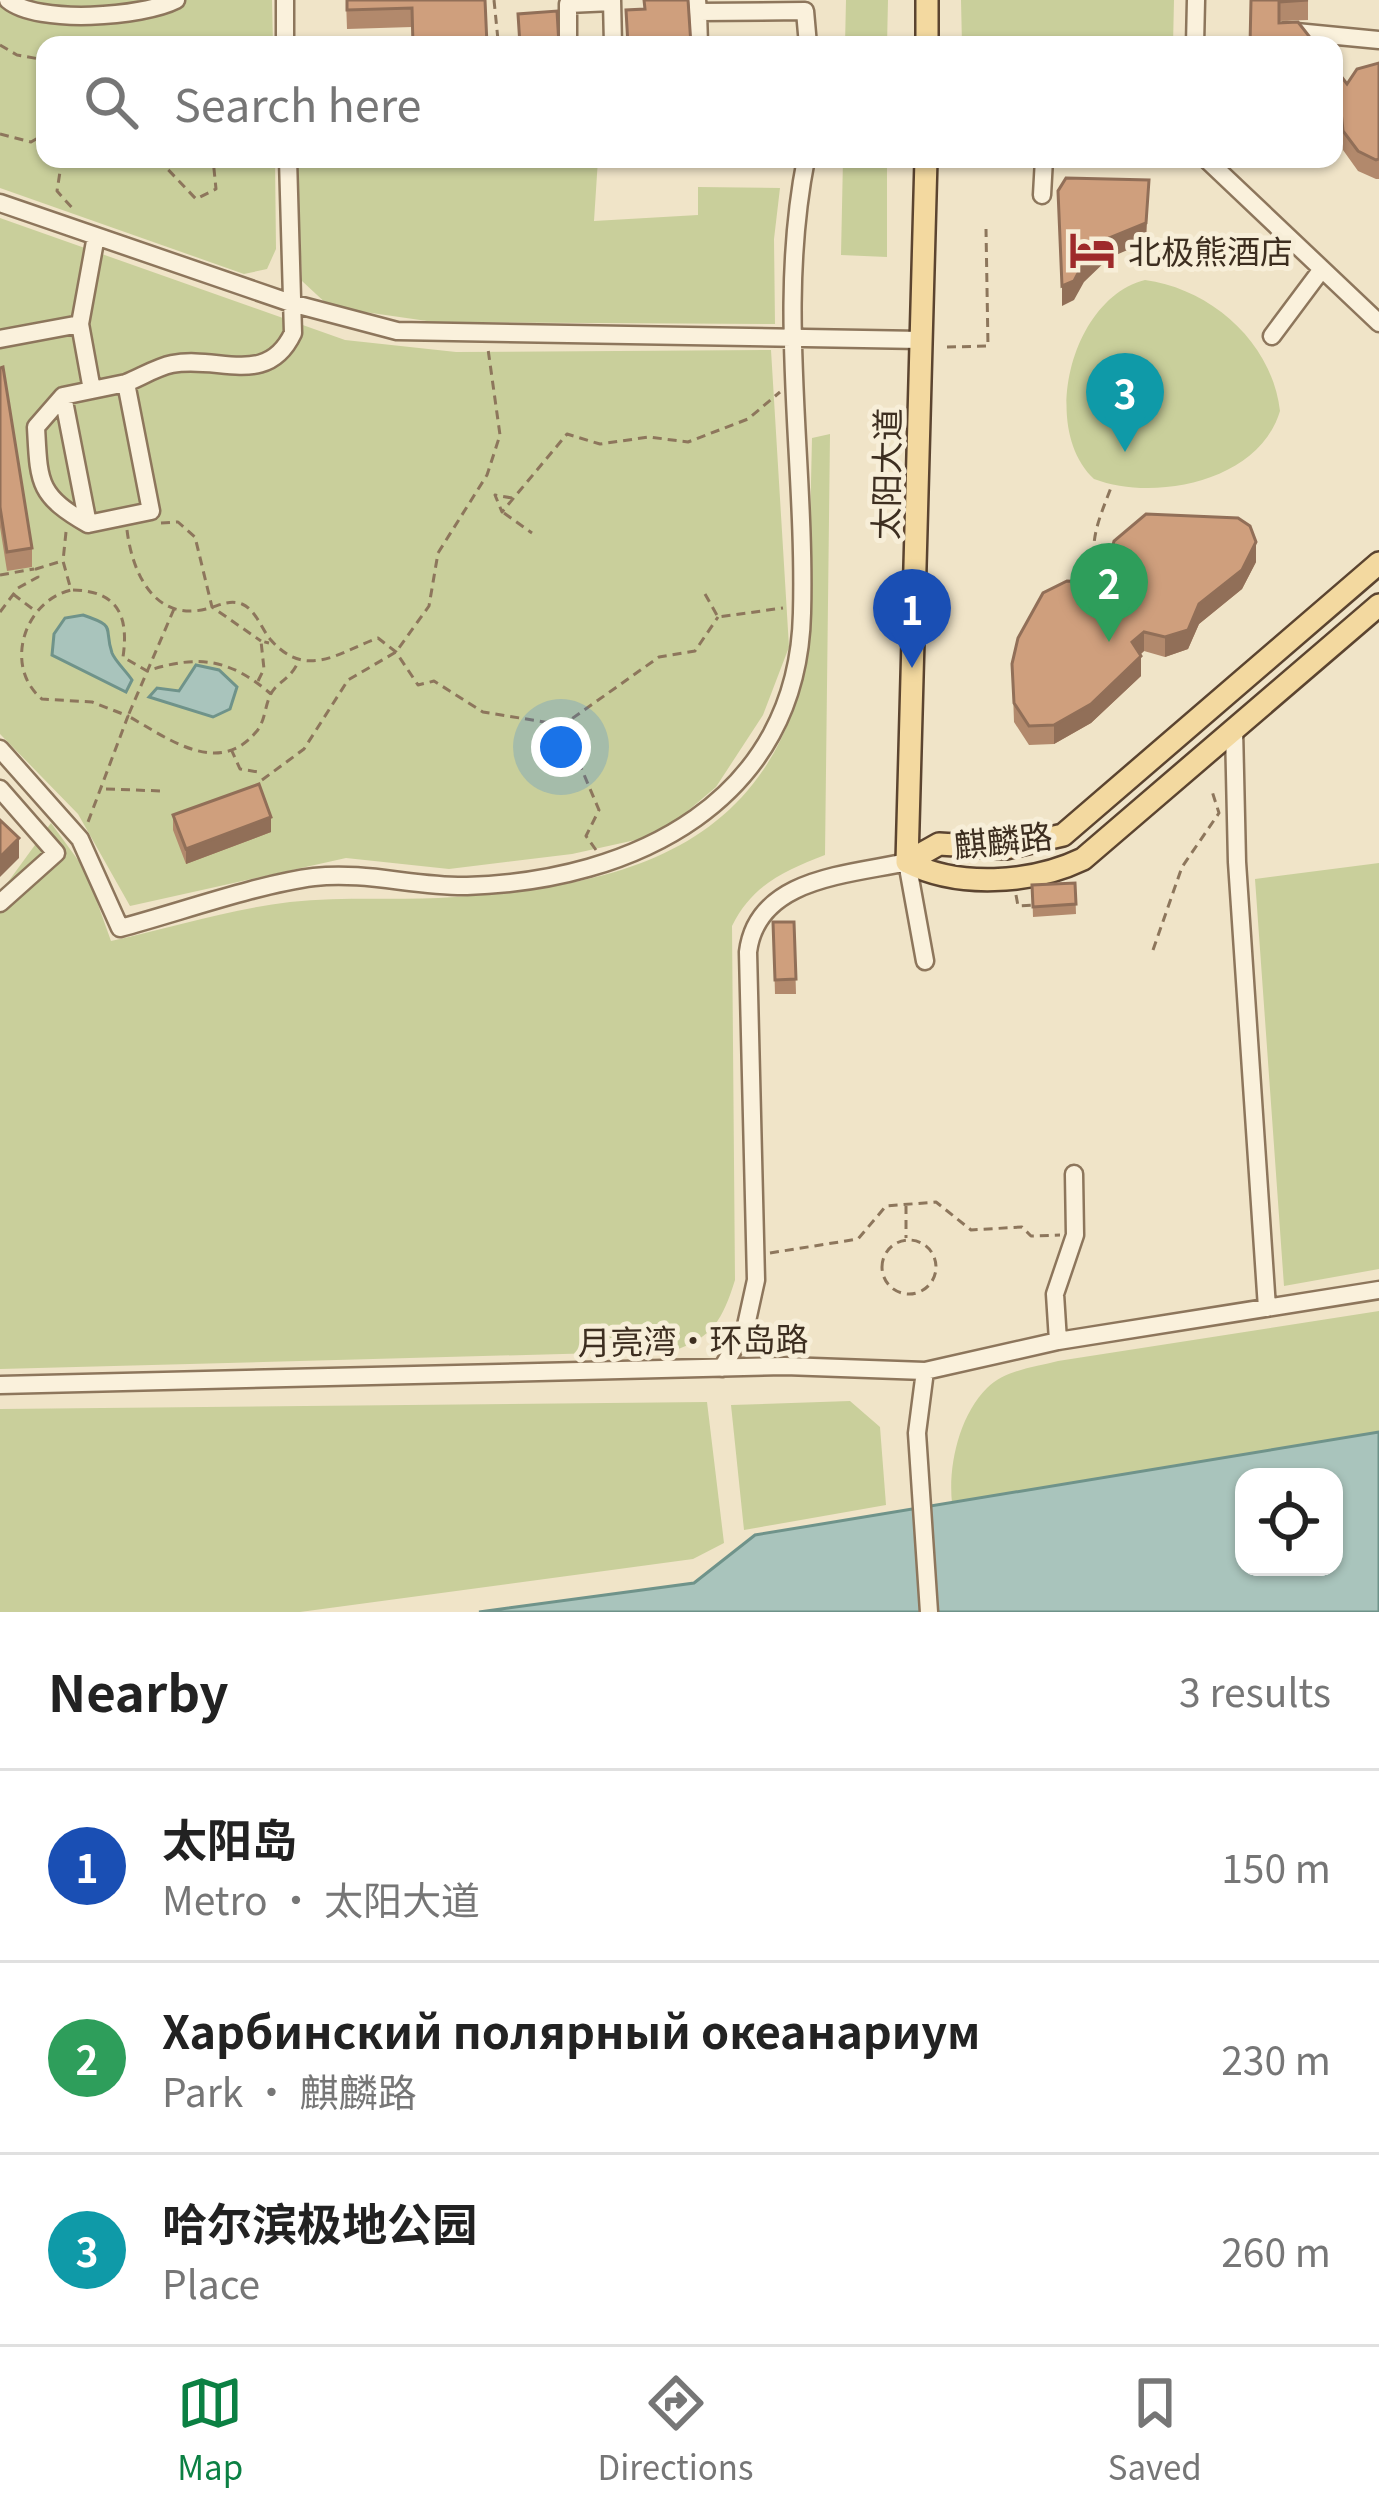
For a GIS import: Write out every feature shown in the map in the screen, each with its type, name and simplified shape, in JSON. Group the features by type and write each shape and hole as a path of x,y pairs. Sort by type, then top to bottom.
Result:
{"main road":[{"path":"927,0 927,36"},
{"name":"太阳大道","path":"907,862 926,168"},
{"name":"麒麟路","path":"907,862 940,844 1006,848 1063,835 1379,563"},
{"name":"麒麟路","path":"907,862 938,878 1012,877 1050,872 1083,859 1379,605"}],"street":[{"path":"8,0 20,9 76,16 176,0"},
{"path":"285,0 285,36"},
{"path":"1195,36 1196,0"},
{"path":"568,36 568,4 612,1 614,36"},
{"path":"699,36 698,6 806,11 807,36"},
{"path":"1279,30 1339,36"},
{"path":"1343,36 1379,40"},
{"path":"126,383 151,511 126,520 88,524 39,484 36,427 63,396 126,383 172,364 260,367 284,352 292,333 288,168"},
{"path":"0,749 80,839 120,928 309,878 367,875 470,886 606,864 695,822 745,773 788,691 800,648 790,338 792,229 804,168"},
{"path":"1042,195 1044,168"},
{"path":"1215,168 1379,323"},
{"path":"0,203 291,303 397,331 922,340"},
{"path":"92,390 80,324 96,236"},
{"path":"1272,336 1322,269"},
{"path":"0,340 80,324"},
{"path":"63,396 88,524"},
{"path":"1234,729 1237,862 1267,1308"},
{"path":"0,789 56,853 0,903"},
{"path":"722,1368 751,1313 756,1255 748,952 754,920 796,890 907,862 926,961"},
{"path":"1058,1341 1055,1294 1076,1235 1075,1174"},
{"name":"月亮湾·环岛路","path":"0,1385 722,1368 925,1371 1058,1341 1379,1290"},
{"path":"925,1371 917,1433 929,1612"}],"path":[{"path":"494,0 498,36"},
{"path":"0,45 36,58"},
{"path":"0,134 36,139"},
{"path":"61,168 57,190 96,236"},
{"path":"167,168 196,199 216,189 214,168"},
{"path":"947,346 988,346 986,229"},
{"path":"262,780 304,749 349,680 396,652 429,607 438,553 479,487 500,435 499,401 488,373 490,335"},
{"path":"502,512 542,470 567,434 615,445 649,437 688,442 720,434 793,388"},
{"path":"1110,594 1092,564 1094,533 1112,485"},
{"path":"479,487 512,498"},
{"path":"495,495 502,512 532,533"},
{"path":"68,512 63,561 71,590"},
{"path":"274,643 261,641 212,607 195,537 178,522 126,520 136,575 158,600 174,607 212,607 235,602 248,606 274,643 299,660 331,662 378,638 396,652 418,686 434,681 483,712 563,725 659,657 694,651 718,617 802,606"},
{"path":"0,575 63,561"},
{"path":"0,612 18,588 38,578 36,569"},
{"path":"15,572 18,588"},
{"path":"272,695 218,660 182,660 147,671 123,657 127,628 118,608 93,590 71,590 45,599 23,638 25,682 33,692 57,703 106,705 204,755 230,749 254,736 272,695 299,660"},
{"path":"13,594 35,611"},
{"path":"705,594 718,617"},
{"path":"0,599 7,602"},
{"path":"80,839 174,607"},
{"path":"257,682 264,669 261,641"},
{"path":"563,725 598,810 586,836 606,864"},
{"path":"230,749 240,769 258,772"},
{"path":"1153,950 1182,867 1219,813 1211,788"},
{"path":"104,789 162,791"},
{"path":"1012,877 1018,906 1049,904"},
{"path":"756,1255 858,1239 886,1206 936,1202 971,1230 1022,1227 1031,1236 1076,1235"},
{"path":"906,1204 906,1240"},
{"path":"906,1240 930,1250 936,1267 930,1284 914,1293 897,1291 882,1271 884,1254 906,1240"}],"green space":[{"path":"0,0 272,0 273,36 36,36 36,168 275,168 276,249 267,269 244,274 0,188"},
{"path":"846,0 888,0 887,36 845,36"},
{"path":"961,0 1174,0 1173,36 962,36"},
{"path":"297,168 597,168 594,221 698,215 698,187 780,188 774,239 775,324 434,322 330,307 302,281"},
{"path":"843,168 887,168 887,257 841,255"},
{"path":"0,218 345,340 456,352 771,350 789,647 763,715 716,787 677,820 640,839 572,854 449,869 346,858 130,906 78,814 0,734"},
{"path":"1145,280 1193,295 1234,323 1265,363 1280,411 1251,455 1228,470 1174,486 1118,486 1094,479 1077,456 1068,428 1067,398 1082,337 1098,311 1120,292"},
{"path":"830,434 825,855 759,890 732,926 735,1280 714,1326 672,1351 0,1369 0,893 51,823 86,871 111,941 290,902 455,897 576,882 631,867 680,845 724,815 760,775 788,724 807,660 812,438"},
{"path":"1379,863 1379,1269 1284,1286 1255,879"},
{"path":"1379,1311 1379,1432 952,1503 954,1458 963,1427 977,1399 1002,1377 1058,1361"},
{"path":"850,1401 880,1427 886,1505 744,1530 731,1405"},
{"path":"707,1402 724,1543 693,1559 300,1612 0,1612 0,1409"}],"water":[{"path":"83,615 107,628 112,653 132,680 126,692 52,655 54,634 65,618"},
{"path":"196,665 219,670 237,687 230,709 213,717 149,697 157,688 179,691"},
{"path":"1379,1432 1379,1612 479,1612 694,1583 755,1535"}],"building":[{"path":"347,0 485,0 487,36 413,36 412,8 347,10"},
{"path":"644,0 688,0 690,36 627,36 626,10 645,9"},
{"path":"1251,0 1308,0 1279,2 1279,23 1298,22 1309,36 1250,36"},
{"path":"557,11 558,36 519,36 518,14"},
{"path":"1379,63 1376,160 1358,151 1343,131 1343,79 1347,84 1357,69"},
{"name":"北极熊酒店","path":"1066,178 1149,180 1146,223 1109,238 1084,262 1074,281 1062,286 1058,191"},
{"path":"3,367 32,548 7,552 0,507"},
{"path":"1146,514 1238,518 1250,526 1256,542 1242,570 1199,604 1188,630 1165,637 1144,632 1132,642 1141,656 1091,704 1054,725 1029,726 1014,703 1012,664 1018,638 1043,593 1067,581 1104,583 1114,541"},
{"path":"259,784 271,817 186,849 173,815"},
{"path":"0,820 19,838 0,857"},
{"path":"1075,883 1076,904 1033,907 1032,885"},
{"path":"773,922 794,922 796,979 775,980"}],"place":[{"name":"北极熊酒店","path":"1092,250"},
{"name":"哈尔滨极地公园","path":"1125,452"},
{"name":"Харбинский полярный океанариум","path":"1109,642"},
{"name":"太阳岛","path":"912,668"}]}
